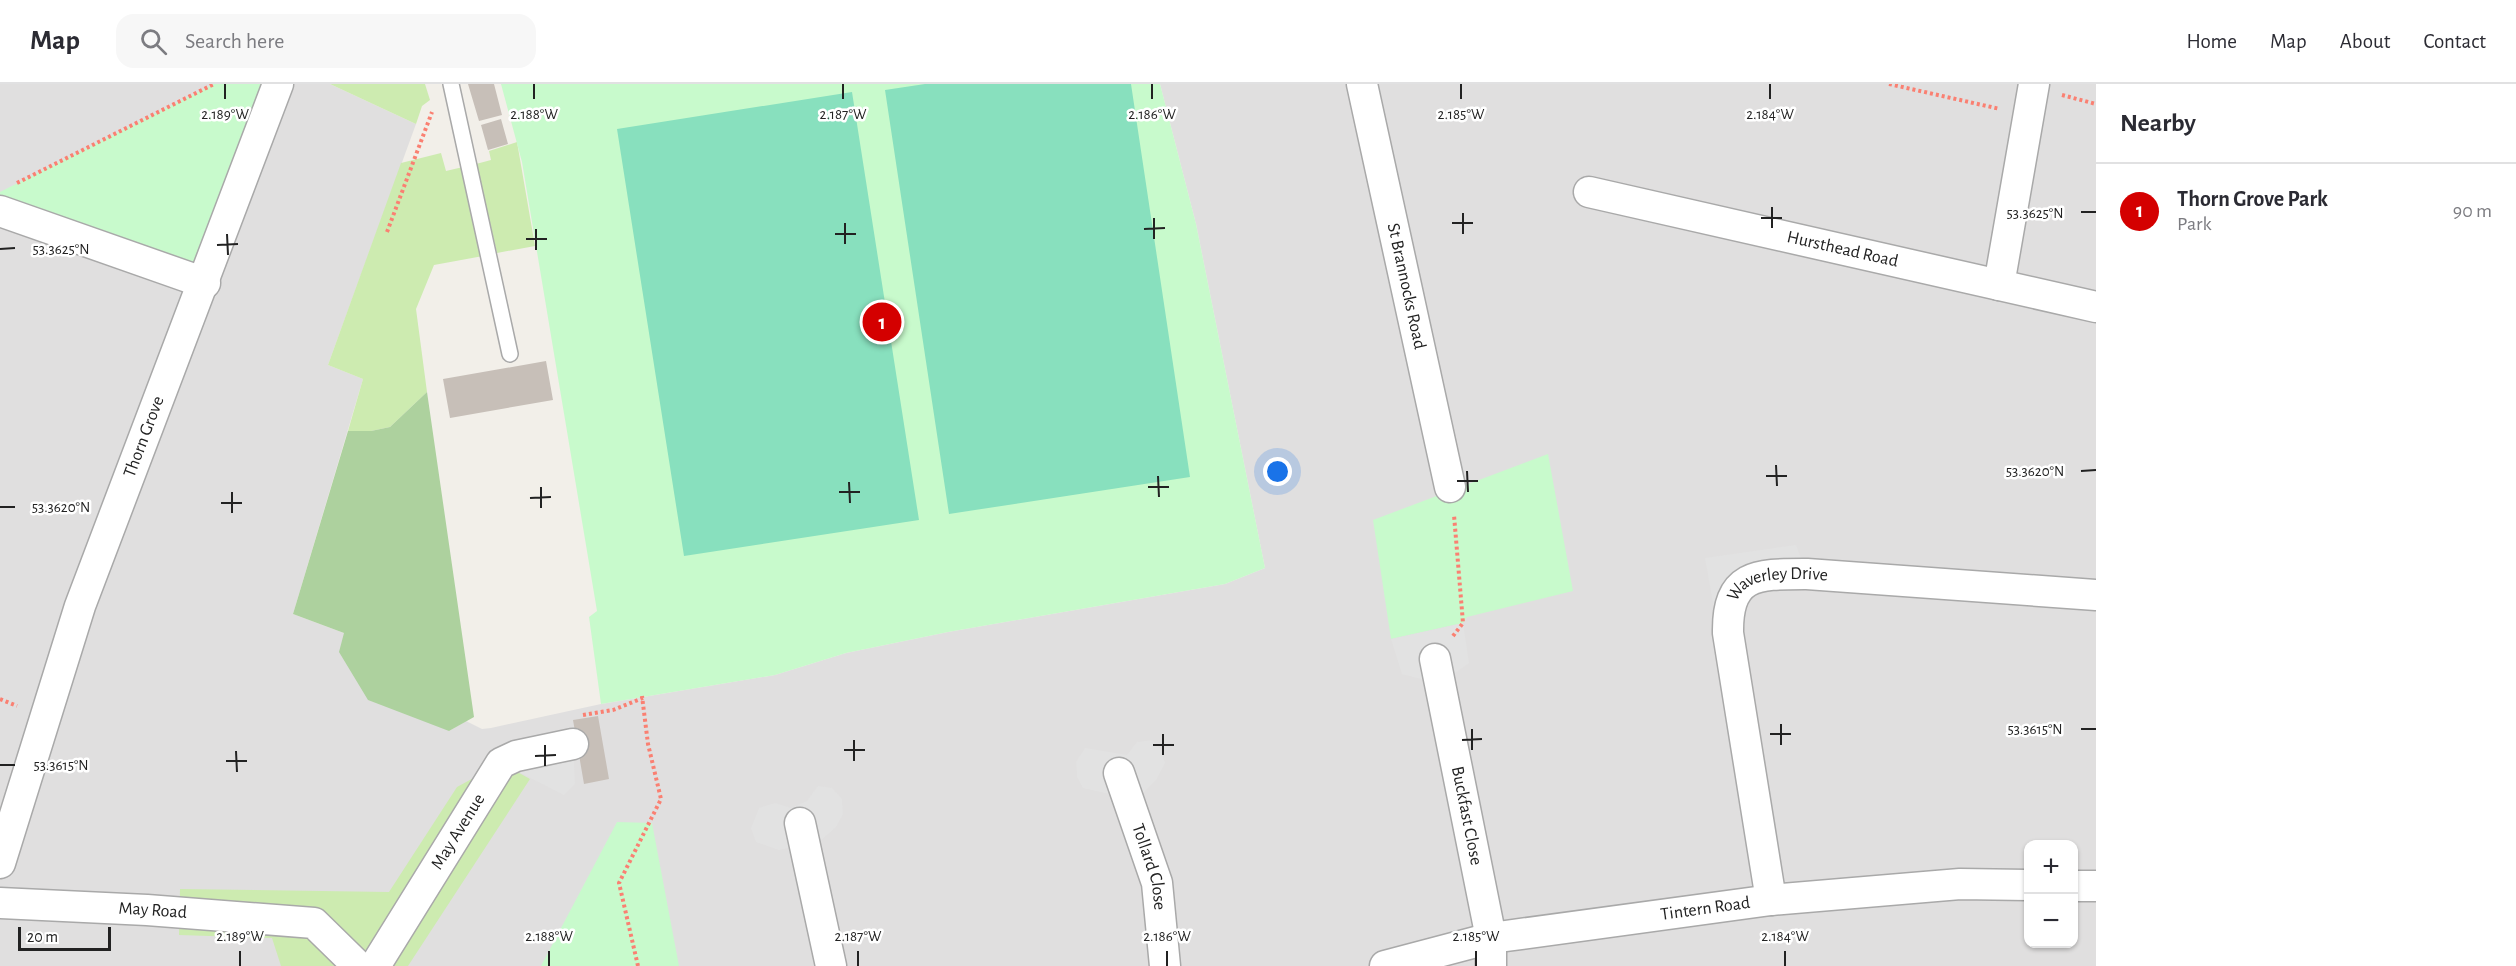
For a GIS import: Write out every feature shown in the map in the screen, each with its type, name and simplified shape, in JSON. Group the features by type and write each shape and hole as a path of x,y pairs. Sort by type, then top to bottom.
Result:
{"street":[{"name":"Thorn Grove","path":"0,863 80,606 205,283 278,84"},
{"name":"St Brannocks Road","path":"1362,84 1450,487"},
{"path":"1999,285 2034,84"},
{"name":"Hursthead Road","path":"1589,192 2096,307"},
{"path":"5,199 205,283"},
{"name":"Waverley Drive","path":"1771,900 1728,633 1728,611 1734,591 1750,579 1778,573 1808,573 2096,595"},
{"name":"Buckfast Close","path":"1435,658 1491,952"},
{"name":"May Avenue","path":"375,966 501,763 516,756 573,744"},
{"name":"Tollard Close","path":"1119,772 1156,884 1165,966"},
{"path":"800,823 831,966"},
{"name":"Tintern Road","path":"1385,966 1491,952 1771,900 1960,884 2024,885"},
{"path":"2078,886 2096,886"},
{"name":"May Road","path":"0,903 147,910 314,923 358,966"}],"lane":[{"path":"452,86 510,354"}],"path":[{"path":"5,199 214,84"},
{"path":"1889,84 2028,115"},
{"path":"387,232 431,113 452,86"},
{"path":"1435,658 1462,623 1450,487"},
{"path":"638,966 619,883 661,799 648,744 642,696"}],"shaded area":[{"path":"0,84 330,84 416,124 328,365 363,379 293,614 344,633 449,731 466,721 482,729 491,728 601,704 775,675 846,653 948,632 1225,584 1265,568 1196,224 1160,84 2096,84 2096,966 0,966"},
{"path":"1796,545 1807,574 1778,574 1728,611 1714,608 1705,558"},
{"path":"1463,623 1469,663 1440,684 1402,674 1391,639"},
{"path":"1152,740 1160,749 1165,763 1156,780 1142,794 1114,795 1083,788 1077,777 1076,762 1085,748 1127,755 1137,742"},
{"path":"573,744 575,784 564,795 501,763"},
{"path":"818,786 832,788 842,799 843,814 836,827 820,841 779,850 756,842 751,828 759,808 775,803 791,808 807,801"}],"green space":[{"path":"214,84 278,84 205,283 0,211 0,192"},
{"path":"330,84 425,84 430,100 422,106 416,124"},
{"path":"501,84 1160,84 1196,224 1265,568 1225,584 948,632 846,653 775,675 601,704 589,617 597,611 522,162"},
{"path":"925,84 1131,84 1190,477 949,514 885,90"},
{"path":"852,92 919,520 684,556 617,129"},
{"path":"517,142 535,246 497,253 476,164 491,160 489,151"},
{"path":"441,153 446,171 463,167 483,256 434,265 416,309 427,392 390,427 371,431 348,431 363,379 328,365 401,163"},
{"path":"427,392 474,717 449,731 368,700 339,652 344,633 293,614 348,431 371,431 390,427"},
{"path":"1548,454 1573,591 1467,617 1463,623 1391,639 1373,520"},
{"path":"501,763 530,779 408,966 281,966 272,938 179,935 180,889 389,892 457,787"},
{"path":"617,822 652,823 679,966 541,966"}],"building":[{"path":"468,84 494,84 502,115 479,121"},
{"path":"501,119 508,144 488,150 481,125"},
{"path":"546,361 553,400 450,418 443,379"},
{"path":"598,716 609,779 584,784 573,720"}],"place":[{"name":"Thorn Grove Park","path":"882,322"}]}
